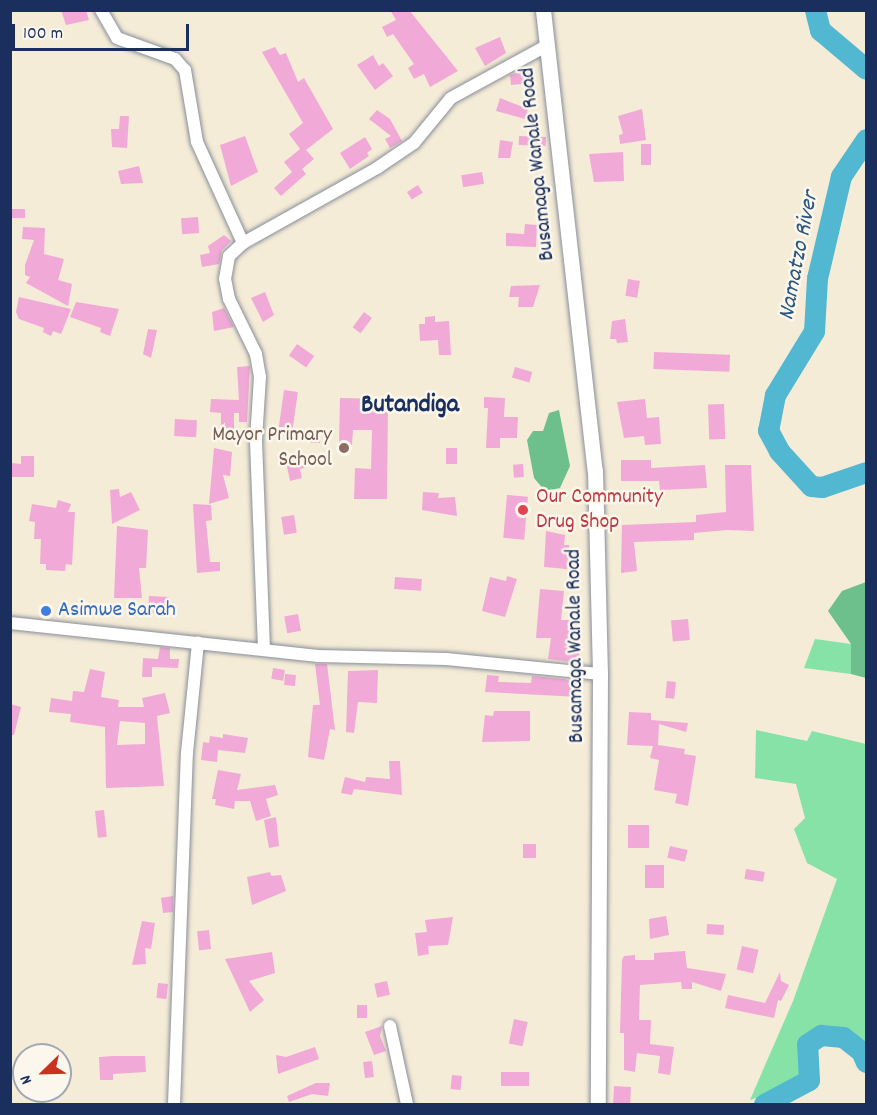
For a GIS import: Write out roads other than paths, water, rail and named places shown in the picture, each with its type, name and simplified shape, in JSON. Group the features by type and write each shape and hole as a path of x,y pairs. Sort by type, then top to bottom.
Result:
{"street":[{"path":"102,10 117,38 175,59 185,70 197,142 243,243"},
{"name":"Busamaga Wanale Road","path":"543,10 595,470 600,674 598,1104"},
{"path":"264,649 256,440 260,377 256,354 229,299 225,279 230,256 243,243 377,168 414,143 452,98 548,45"},
{"path":"10,623 318,656 447,659 600,674"},
{"path":"174,1104 187,753 198,643"},
{"path":"390,1026 407,1104"}],"waterway":[{"name":"Namatzo River","path":"815,10 820,30 866,69"},
{"name":"Namatzo River","path":"866,139 841,176 817,278 814,331 775,395 768,430 779,451 811,486 822,487 866,472"},
{"name":"Namatzo River","path":"764,1104 809,1080 807,1044 821,1035 843,1037 861,1051 866,1062"}],"place":[{"name":"Mayor Primary School","path":"344,448"},
{"name":"Our Community Drug Shop","path":"523,510"},
{"name":"Asimwe Sarah","path":"46,611"}],"district":[{"name":"Butandiga","path":"410,406"}]}
